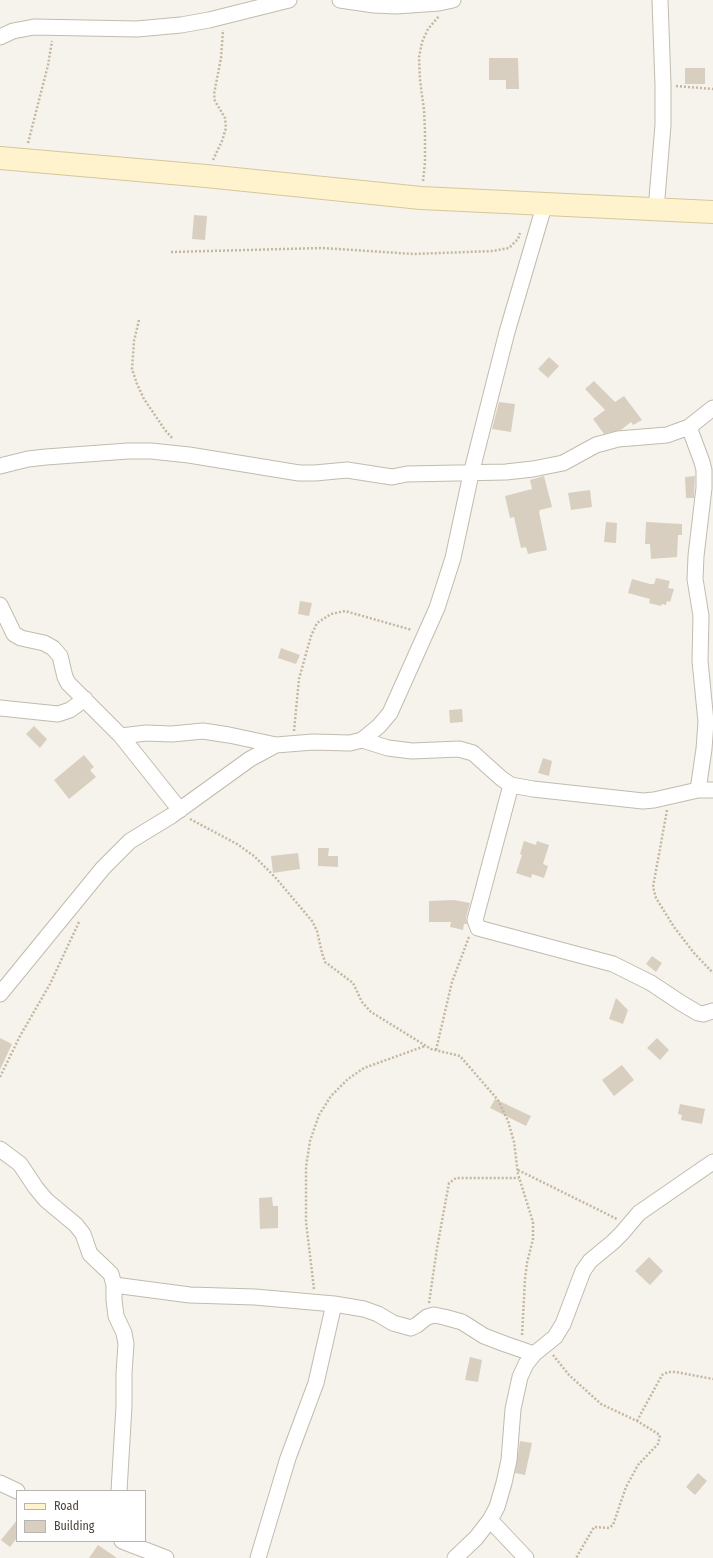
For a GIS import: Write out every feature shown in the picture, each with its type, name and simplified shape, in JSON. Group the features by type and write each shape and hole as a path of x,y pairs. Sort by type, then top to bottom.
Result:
{"street":[{"path":"0,37 13,31 34,26 137,29 156,28 209,20 289,0"},
{"path":"340,0 374,5 396,6 439,3 453,0"},
{"path":"656,210 663,125 660,0"},
{"path":"0,158 206,176 421,198 713,212"},
{"path":"121,736 146,733 172,734 203,731 276,745 292,743 350,743 362,740 379,726 390,713 437,608 453,558 471,474 507,332 537,204"},
{"path":"0,466 28,459 46,457 128,451 151,451 188,455 299,473 347,470 392,477 407,474 471,474 534,469 563,463 596,445 618,439 667,435 689,428 713,408"},
{"path":"689,428 704,470 704,488 696,556 696,580 701,616 700,660 706,722 698,790"},
{"path":"0,605 14,634 21,638 53,648 60,656 68,683 121,736 179,811"},
{"path":"0,708 58,714 70,710 85,699"},
{"path":"362,740 388,748 412,751 459,749 473,753 502,779 511,784 533,789 643,801 698,790 713,790"},
{"path":"0,994 103,868 130,841 179,811 250,760 276,745"},
{"path":"511,784 475,920 478,928 484,931 613,964 651,983 681,1004 698,1013 703,1014 713,1011"},
{"path":"0,1149 20,1164 46,1200 84,1234 90,1254 111,1274 114,1285 116,1316 124,1333 126,1344 119,1490"},
{"path":"455,1558 476,1538 490,1520 497,1507 509,1460 516,1391 520,1377 533,1350 554,1337 563,1324 577,1283 590,1260 613,1242 639,1213 713,1162"},
{"path":"114,1285 190,1295 334,1304 364,1309 402,1327 411,1328 427,1317 434,1315 462,1322 484,1336 533,1350"},
{"path":"258,1558 288,1458 316,1383 334,1304"},
{"path":"0,1483 16,1491"},
{"path":"490,1520 526,1558"},
{"path":"125,1542 166,1558"}],"path":[{"path":"421,198 425,162 425,132 419,57 422,42 428,29 453,0"},
{"path":"206,176 222,141 226,128 225,118 215,101 214,94 220,68 222,33 226,15"},
{"path":"24,159 46,72 55,26"},
{"path":"663,85 713,89"},
{"path":"171,252 323,248 414,254 493,251 509,248 518,239 522,228 537,204"},
{"path":"139,320 134,341 132,369 137,384 165,430 188,455"},
{"path":"292,743 299,679 310,636 317,623 331,614 345,611 426,635"},
{"path":"669,797 654,887 656,898 674,927 694,953 713,973"},
{"path":"179,811 237,844 254,856 275,877 312,921 317,931 326,962 352,983 362,1002 371,1012 425,1046 460,1056 498,1100 508,1121 514,1142 517,1170 533,1222 534,1231 525,1279 533,1350 569,1375 601,1404 637,1420 660,1435 658,1444 638,1465 626,1487 613,1525 609,1528 594,1527 576,1558"},
{"path":"0,1077 20,1036 50,984 80,920"},
{"path":"436,1050 452,982 475,920"},
{"path":"316,1302 306,1222 305,1194 306,1167 310,1141 319,1115 331,1096 348,1079 364,1068 425,1046"},
{"path":"517,1170 629,1224"},
{"path":"427,1317 437,1248 449,1184 456,1178 519,1178"},
{"path":"637,1420 662,1375 668,1372 676,1372 713,1380"}],"building":[{"path":"489,58 518,58 519,89 506,89 506,80 489,80"},
{"path":"685,68 705,68 705,84 685,84"},
{"path":"194,215 207,216 205,240 192,239"},
{"path":"549,357 559,366 548,378 538,369"},
{"path":"594,381 615,402 624,396 642,420 633,425 631,422 621,430 604,434 593,419 605,410 585,389"},
{"path":"499,402 515,404 511,432 492,429"},
{"path":"544,476 552,507 540,510 539,512 547,550 528,554 526,547 521,548 514,517 510,518 505,496 532,489 530,480"},
{"path":"695,476 694,498 686,498 685,477"},
{"path":"590,490 592,507 571,510 568,493"},
{"path":"606,522 617,523 616,543 604,542"},
{"path":"646,522 682,524 682,535 678,535 677,557 651,559 650,544 645,544"},
{"path":"656,578 670,581 668,588 674,589 670,602 667,601 666,605 662,604 661,606 649,603 650,599 628,593 632,579 654,584"},
{"path":"300,601 312,603 309,616 298,614"},
{"path":"281,648 300,655 296,664 278,658"},
{"path":"462,709 463,722 450,723 449,710"},
{"path":"34,726 47,739 40,748 26,734"},
{"path":"84,755 94,767 90,770 96,777 69,799 54,780"},
{"path":"543,758 552,761 549,776 538,773"},
{"path":"524,841 536,845 537,841 549,845 543,864 548,866 544,878 532,874 531,878 516,873 522,855 520,854"},
{"path":"318,848 329,848 328,856 338,856 338,867 318,866"},
{"path":"298,853 300,869 273,873 271,856"},
{"path":"454,900 470,903 466,918 467,924 464,924 463,930 450,927 451,922 429,922 429,901"},
{"path":"652,956 662,963 656,972 646,964"},
{"path":"616,998 628,1010 623,1024 609,1019"},
{"path":"0,1038 12,1044 0,1070"},
{"path":"657,1038 669,1050 660,1060 647,1048"},
{"path":"622,1065 634,1080 614,1096 602,1080"},
{"path":"495,1099 531,1116 526,1126 490,1108"},
{"path":"680,1104 705,1109 702,1124 681,1120 682,1115 678,1114"},
{"path":"272,1197 273,1206 278,1206 278,1228 260,1229 259,1198"},
{"path":"649,1257 663,1271 650,1285 635,1271"},
{"path":"470,1357 482,1360 478,1382 465,1380"},
{"path":"520,1441 532,1443 525,1475 515,1473"},
{"path":"698,1473 707,1481 695,1495 686,1487"},
{"path":"16,1521 16,1539 10,1547 1,1540"},
{"path":"98,1545 117,1558 89,1558"}]}
